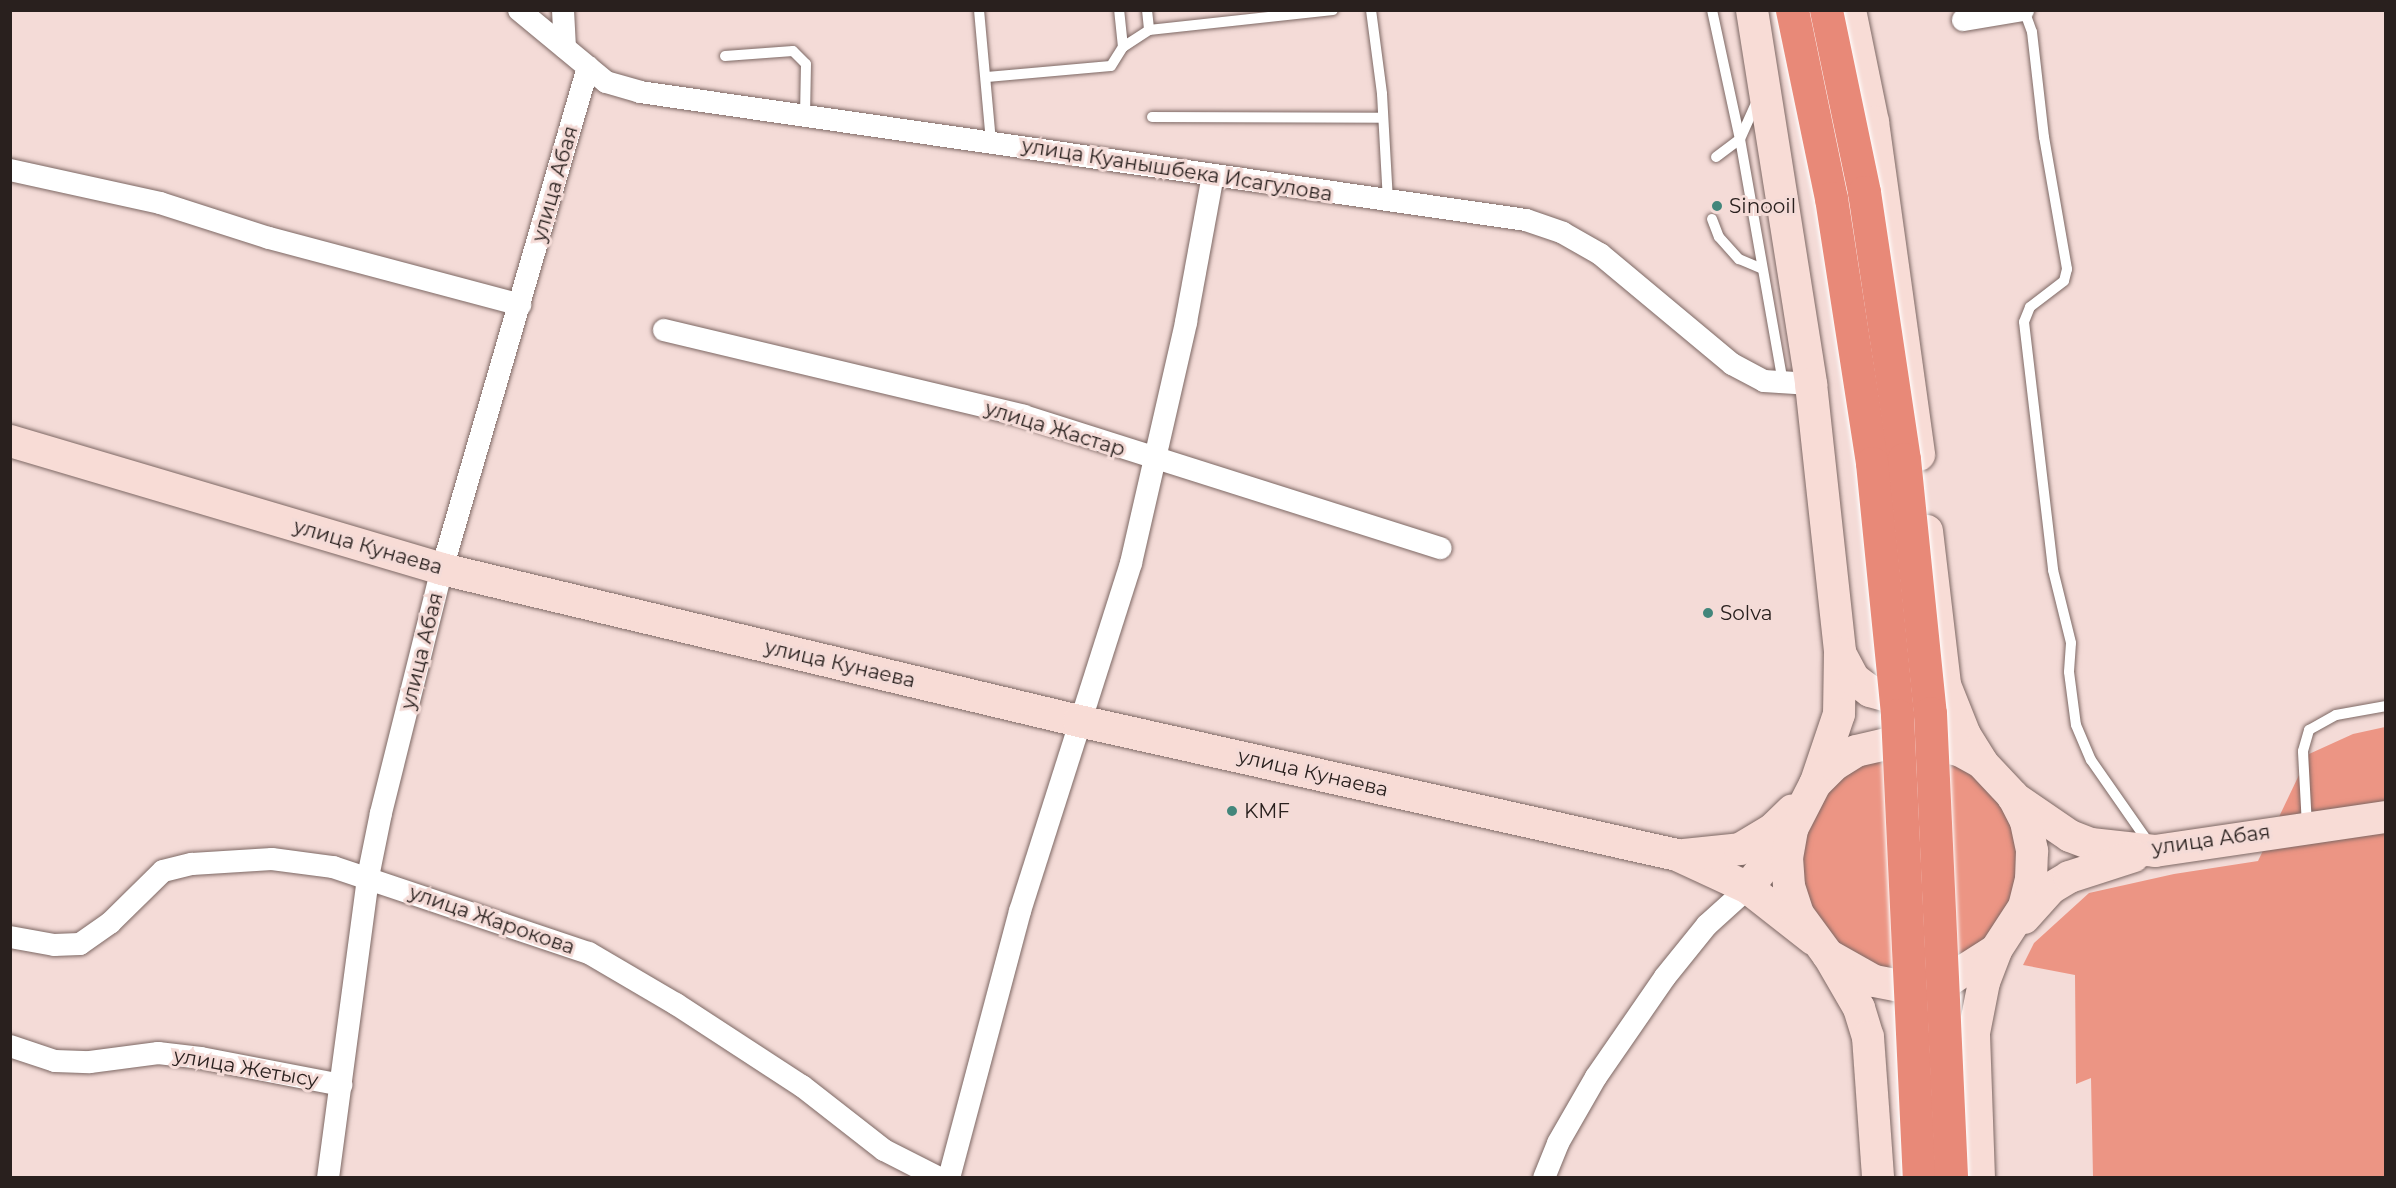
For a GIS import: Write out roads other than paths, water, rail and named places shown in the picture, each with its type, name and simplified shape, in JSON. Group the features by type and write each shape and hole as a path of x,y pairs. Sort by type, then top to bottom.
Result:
{"highway":[{"path":"1792,10 1831,198 1872,464 1897,715 1919,1178"},
{"path":"1826,10 1864,192 1904,459 1930,713 1951,1178"}],"main road":[{"path":"1752,10 1766,82 1797,383 1840,652 1839,714 1803,805 1787,858 1789,886 1798,914 1859,1008 1868,1037 1873,1075 1878,1178"},
{"path":"1850,10 1873,122 1906,345 1941,652 1953,710 1982,763 2013,796 2026,822 2032,860 2024,907 2004,941 1977,1007 1975,1078 1979,1178"},
{"name":"улица Кунаева","path":"10,441 442,570 1079,721 1677,855"},
{"path":"1840,652 1854,679 1870,691 1888,696 1922,687 1934,673 1941,652"},
{"path":"1677,855 1740,849 1772,830 1803,805 1856,752 1890,741 1934,742 1959,750 1982,763"},
{"name":"улица Абая","path":"2013,796 2070,836 2091,844 2155,851 2307,826 2385,817"},
{"path":"1748,888 1803,805"},
{"path":"1677,855 1748,888 1821,947 1874,981 1927,985 1976,966 2004,941 2051,888 2069,877 2086,868 2155,851"},
{"path":"1873,1075 1891,1036 1903,1030 1933,1026 1945,1030 1959,1043 1975,1078"}],"street":[{"name":"улица Куанышбека Исагулова","path":"519,10 606,82 640,92 1388,202 1494,213 1563,233 1600,254 1732,364 1764,381 1797,383"},
{"path":"563,10 565,48"},
{"path":"1963,20 2024,10"},
{"name":"улица Абая","path":"328,1178 368,877 442,570 588,67"},
{"path":"10,170 160,203 269,238 520,305"},
{"path":"950,1178 1020,911 1131,563 1186,322 1214,175"},
{"name":"улица Жастар","path":"664,330 1024,416 1154,460 1441,548"},
{"name":"улица Жарокова","path":"10,937 54,945 80,944 110,923 163,871 192,864 272,859 333,867 589,953 676,1004 802,1086 884,1150 939,1178"},
{"path":"1544,1178 1558,1143 1596,1077 1665,977 1707,925 1748,888"},
{"name":"улица Жетысу","path":"10,1046 55,1061 90,1062 158,1053 201,1058 341,1085"}],"lane":[{"path":"979,10 987,77 991,142"},
{"path":"1119,10 1123,47"},
{"path":"1147,10 1149,30"},
{"path":"987,77 1111,66 1123,47 1149,30 1333,10"},
{"path":"1371,10 1383,118 1388,202"},
{"path":"1712,10 1740,139 1762,269 1797,383"},
{"path":"2024,10 2032,32 2044,137 2067,269 2064,281 2030,307 2024,322 2053,570 2071,643 2069,672 2076,725 2091,760 2155,851"},
{"path":"725,56 793,51 806,64 805,116"},
{"path":"1716,157 1740,139 1766,82"},
{"path":"1152,117 1383,118"},
{"path":"1712,219 1719,237 1739,260 1762,269"},
{"path":"2307,826 2302,751 2309,730 2336,715 2385,706"}],"place":[{"name":"Sinooil","path":"1717,206"},
{"name":"Solva","path":"1708,613"},
{"name":"KMF","path":"1232,811"}]}
